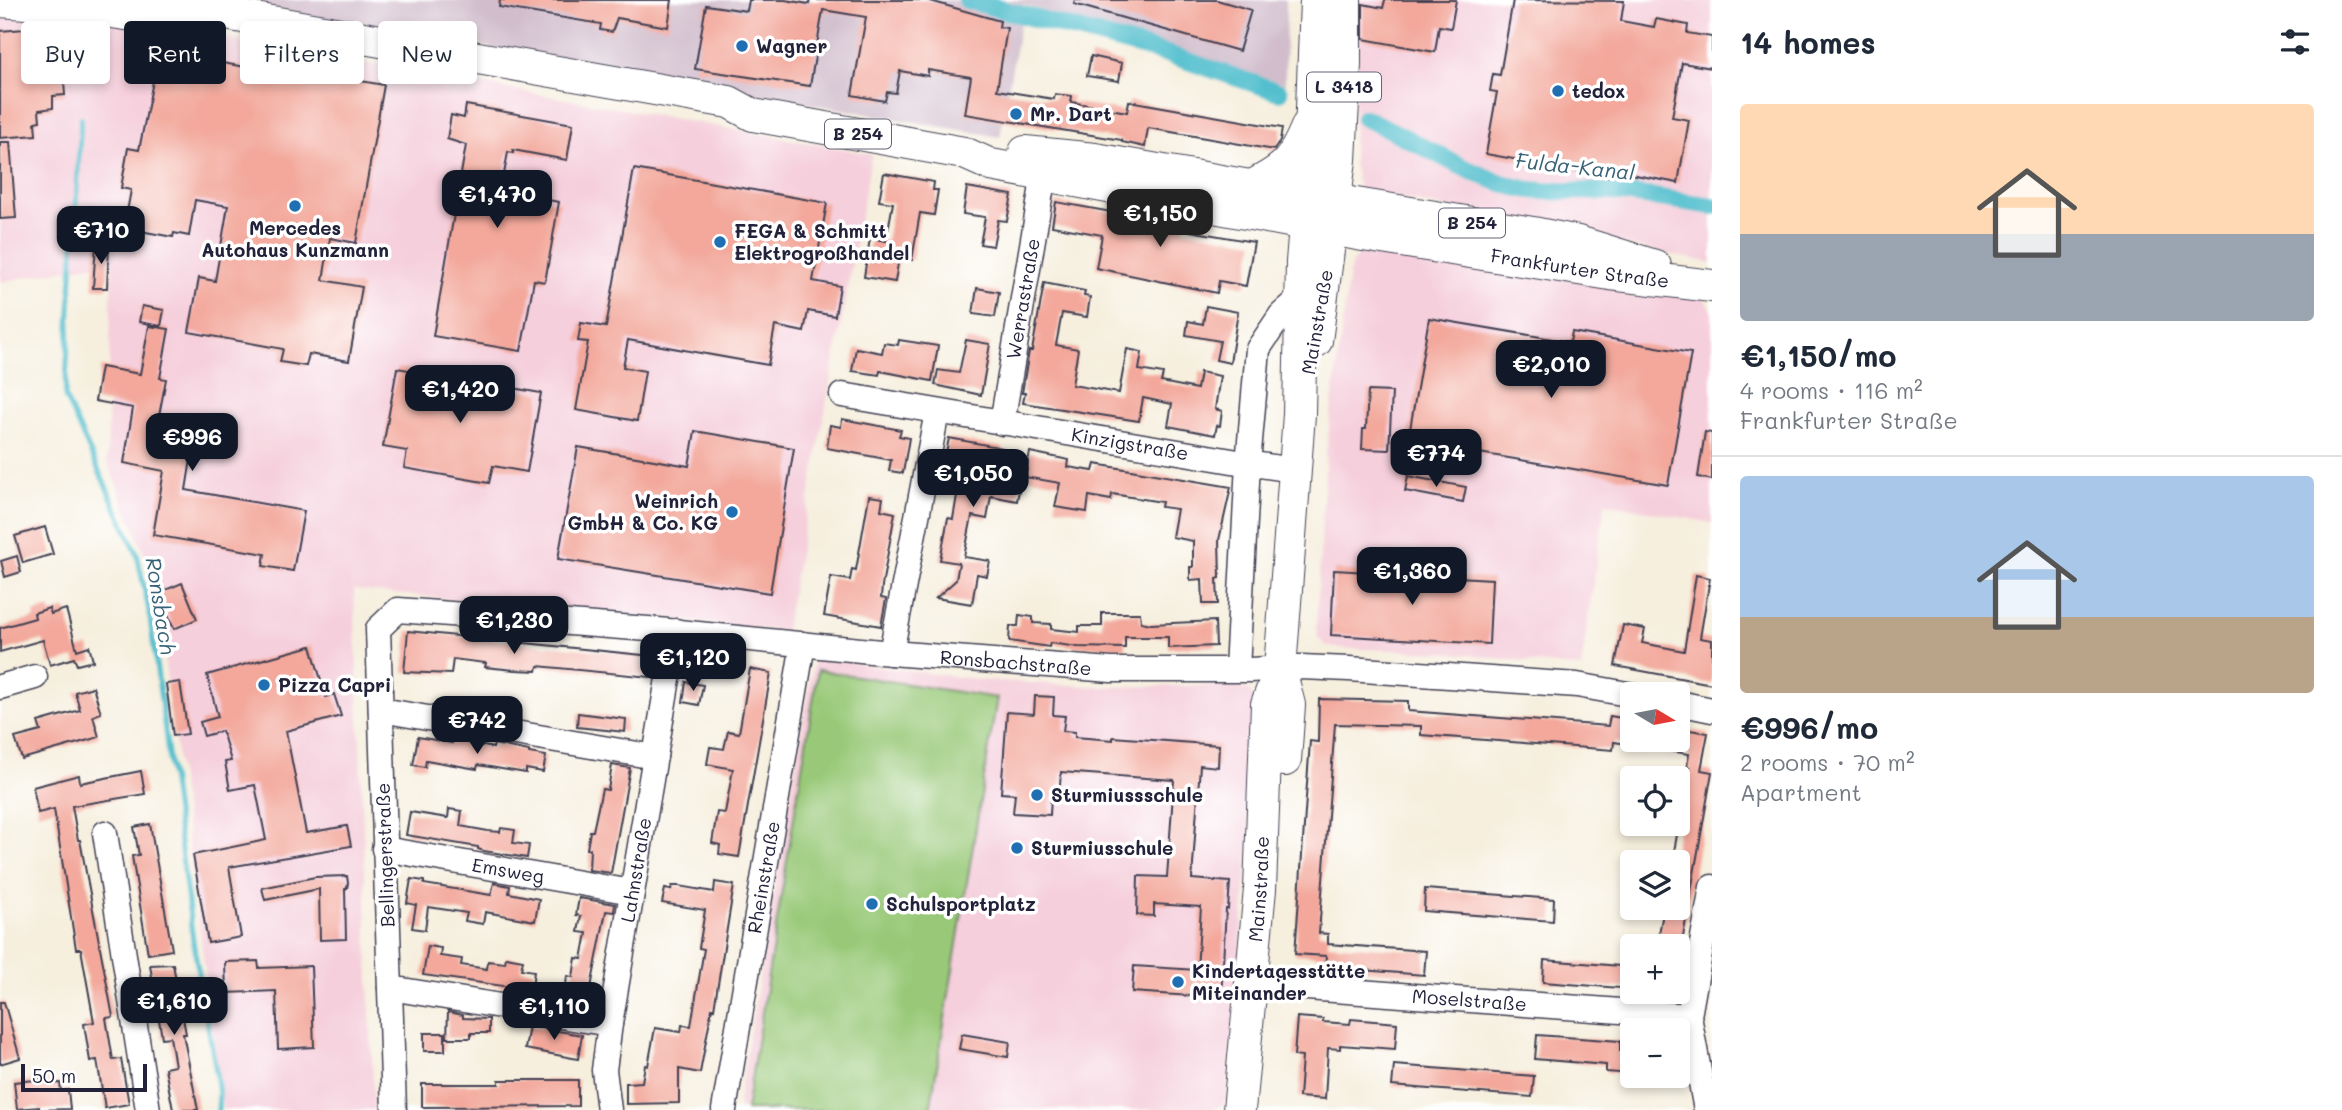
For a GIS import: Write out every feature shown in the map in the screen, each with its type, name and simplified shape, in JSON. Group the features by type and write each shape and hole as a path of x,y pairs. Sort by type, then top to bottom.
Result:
{"main road":[{"name":"Frankfurter Straße","path":"146,0 729,102 753,114 964,153 991,165 1320,213 1610,274 1707,285"},
{"name":"L 3418","path":"1317,0 1313,114 1320,213"},
{"name":"L 3418","path":"1320,213 1340,160 1345,0"},
{"name":"Frankfurter Straße","path":"0,1 76,6 151,17 725,117 753,114"},
{"path":"1252,186 1287,165 1298,150 1313,114"},
{"name":"Frankfurter Straße","path":"964,153 995,149 1095,159 1252,186 1320,213"},
{"name":"Mainstraße","path":"1260,1110 1260,889 1267,704 1280,669 1295,470 1300,298 1320,213"},
{"name":"Mainstraße","path":"1298,414 1315,352 1320,213"},
{"name":"Mainstraße","path":"1239,1110 1259,985"}],"street":[{"name":"Werrastraße","path":"1002,423 1044,174"},
{"name":"Mainstraße","path":"1237,669 1248,464 1258,349 1281,315 1300,298"},
{"name":"Kinzigstraße","path":"842,395 1295,470"},
{"path":"891,653 937,412"},
{"name":"Ronsbachstraße","path":"398,610 676,631 891,653 1111,670 1301,667 1349,669 1577,685 1620,693"},
{"name":"Bellingerstraße","path":"394,1110 378,629 398,610"},
{"name":"Lahnstraße","path":"609,1110 604,1070 610,1024 676,631"},
{"name":"Rheinstraße","path":"724,1110 803,643"},
{"path":"0,687 35,677"},
{"path":"1690,706 1712,709"},
{"path":"380,710 655,757"},
{"path":"105,833 148,1110"},
{"name":"Emsweg","path":"384,849 632,892"},
{"path":"1706,1110 1689,1016 1712,887"},
{"name":"Moselstraße","path":"1259,985 1689,1016"},
{"path":"390,988 610,1024"}],"shaded area":[{"path":"215,0 1286,0 1285,84 1023,5 1000,137 477,46 477,21 378,21 378,28 364,26 364,21 335,21"},
{"path":"1355,0 1712,2 1712,263 1359,190 1353,164"},
{"path":"0,9 70,10 131,21 124,21 124,84 226,84 226,38 240,41 240,84 364,84 364,63 378,65 378,84 477,83 872,154 785,631 354,590 374,1110 223,1110 154,578 107,461 112,261 0,282"},
{"path":"1382,248 1703,297 1712,310 1712,523 1605,503 1581,668 1442,652 1335,648 1325,645 1318,638 1316,628 1326,452 1349,273 1352,263 1361,251"},
{"name":"Sturmiusschule","path":"814,658 981,680 1102,687 1230,685 1249,690 1254,699 1257,752 1227,1099 1223,1104 1213,1110 740,1109 738,1103"}],"green space":[{"name":"Schulsportplatz","path":"818,670 997,698 930,1110 746,1110"}],"building":[{"path":"500,0 672,0 668,27 617,18 612,32 600,30 601,24 499,7"},
{"path":"749,0 785,0 809,4 810,0 927,0 1000,21 999,27 1007,28 997,90 1054,99 1055,94 1072,96 1071,102 1127,112 1129,101 1282,128 1280,141 1274,150 1148,128 1145,147 1122,140 965,114 971,77 928,70 928,76 900,71 896,93 887,92 885,101 852,95 866,17 823,10 810,86 695,69 706,5 747,11"},
{"path":"1075,0 1217,0 1251,10 1239,51 1074,4"},
{"path":"1385,0 1456,0 1451,28 1439,26 1435,52 1363,39 1363,4 1383,8"},
{"name":"tedox","path":"1513,0 1624,1 1621,21 1654,27 1656,19 1688,25 1687,33 1712,37 1712,68 1682,63 1672,117 1689,120 1678,183 1609,170 1608,176 1486,154 1497,92 1490,91 1493,74 1500,75"},
{"path":"21,29 21,84 64,84 65,95 53,96 53,108 39,110 40,121 35,122 36,135 0,138 0,31"},
{"path":"1091,56 1122,63 1119,81 1087,76"},
{"name":"Mercedes Autohaus Kunzmann","path":"226,64 240,66 240,84 364,84 364,82 384,85 356,243 330,238 323,280 362,287 349,361 309,354 306,366 280,362 283,349 189,332 199,278 215,281 228,206 195,200 189,236 174,233 173,237 124,228 131,190 121,188 128,148 139,150 152,84 226,84"},
{"path":"466,105 573,124 567,160 513,150 513,153 508,152 501,191 559,202 545,282 534,280 521,351 433,336 466,145 447,139 451,115 464,118"},
{"path":"0,142 10,142 16,218 0,219"},
{"name":"FEGA & Schmitt Elektrogroßhandel","path":"634,169 827,203 813,281 840,286 835,316 808,311 804,332 775,326 768,365 628,340 623,367 645,371 637,421 576,410 588,342 578,341 581,323 606,327"},
{"path":"884,173 934,182 933,190 938,190 934,215 920,213 912,260 899,257 895,282 864,277 870,238 886,241 893,203 879,201"},
{"path":"967,187 1012,195 1007,221 998,220 993,246 980,244 985,217 963,214"},
{"path":"1056,202 1184,225 1184,230 1254,242 1246,286 1219,281 1217,293 1096,268 1102,235 1052,226"},
{"path":"96,243 109,245 107,288 93,288"},
{"path":"1044,283 1085,291 1084,296 1090,297 1087,317 1062,313 1056,345 1078,349 1072,385 1119,393 1127,349 1142,352 1139,370 1163,374 1161,382 1197,389 1200,372 1220,376 1215,409 1222,411 1220,426 1217,425 1215,435 1168,426 1172,404 1143,398 1139,421 1023,403 1025,393 1022,393 1029,351 1032,351"},
{"path":"977,288 999,292 995,317 973,314"},
{"path":"142,306 164,310 161,326 139,322"},
{"path":"1206,306 1238,312 1230,363 1216,360 1220,341 1186,335 1188,321 1203,324"},
{"path":"1429,318 1570,342 1572,332 1691,353 1668,485 1408,441"},
{"path":"149,326 169,329 160,378 166,379 158,421 161,421 159,435 194,441 186,490 304,511 293,571 263,566 265,554 153,535 164,471 124,463 133,408 95,401 101,367 140,374"},
{"path":"899,340 938,346 932,381 880,371 879,375 852,371 856,348 882,353 884,343 898,345"},
{"path":"966,340 990,344 981,395 935,385 938,370 959,373"},
{"path":"397,368 541,393 527,472 493,466 489,483 404,468 407,451 383,447"},
{"path":"1368,391 1392,392 1389,450 1362,449"},
{"path":"842,419 901,430 899,436 909,438 903,473 889,471 891,460 827,448 830,425 841,427"},
{"path":"695,431 794,448 770,593 558,559 578,447 689,466"},
{"path":"1705,432 1712,433 1712,480 1698,477"},
{"path":"949,438 1003,448 999,471 1022,475 1017,501 991,496 987,519 972,516 964,557 990,561 987,576 977,574 972,604 936,598 956,580 959,563 940,560 948,518 953,519 962,466 944,463"},
{"path":"1030,452 1069,460 1068,467 1093,471 1095,464 1231,487 1219,540 1218,604 1203,604 1202,579 1190,580 1193,541 1172,537 1177,509 1161,507 1162,502 1112,494 1111,500 1089,496 1087,512 1055,507 1060,483 1025,477"},
{"path":"1408,476 1466,487 1463,502 1405,491"},
{"path":"869,496 883,498 881,510 895,513 882,586 881,598 886,599 881,626 824,616 831,577 850,580 852,569 856,570"},
{"path":"45,527 53,554 23,563 15,536"},
{"path":"17,556 21,572 5,577 1,561"},
{"path":"1334,570 1492,579 1489,644 1331,635"},
{"path":"1696,575 1710,578 1700,638 1712,640 1712,684 1615,666 1623,625 1645,629 1642,643 1684,651"},
{"path":"182,583 197,619 174,629 158,593"},
{"path":"49,608 51,614 66,609 77,650 89,646 93,661 77,665 74,658 50,665 43,640 0,652 0,628 35,618 34,613"},
{"path":"1102,613 1140,613 1141,622 1151,624 1215,621 1216,646 1168,648 1168,637 1125,637 1125,648 1078,647 1050,643 1049,647 1009,641 1010,626 1018,626 1019,615 1033,617 1033,623 1051,624 1051,629 1079,632 1079,626 1102,626"},
{"path":"408,631 652,656 650,677 538,666 537,671 515,670 485,667 486,663 453,659 451,674 404,672"},
{"path":"311,646 326,697 334,694 341,716 286,731 306,833 347,826 351,846 229,867 241,937 208,943 193,855 266,840 255,785 230,790 225,762 231,761 222,731 204,736 200,722 218,717 207,675"},
{"path":"750,669 771,673 739,857 719,854 720,845 712,843 717,812 725,813 733,769 707,764 710,747 724,749 728,731 739,733"},
{"path":"180,682 188,734 173,736 166,684"},
{"path":"686,682 703,685 699,705 683,702"},
{"path":"93,687 101,713 93,716 99,737 22,759 15,738 41,731 38,722 80,710 75,692"},
{"name":"Sturmiussschule","path":"1035,696 1054,697 1053,715 1065,716 1063,731 1075,732 1075,737 1113,740 1113,737 1219,745 1218,767 1200,765 1192,879 1230,882 1221,998 1132,992 1134,966 1197,970 1201,907 1154,904 1154,916 1137,915 1138,876 1167,877 1174,780 1061,772 1059,797 1051,797 1050,815 1013,813 1015,794 1001,793 1007,712 1034,714"},
{"path":"1319,699 1408,701 1408,711 1608,726 1610,716 1620,718 1620,743 1614,742 1613,750 1421,735 1421,726 1335,724 1319,933 1328,934 1328,944 1426,951 1424,975 1325,967 1326,956 1295,954 1310,741 1318,742"},
{"path":"578,713 626,719 625,732 577,727"},
{"path":"1690,730 1708,733 1701,770 1712,772 1690,897 1690,850 1674,850 1677,836 1690,836 1689,754 1676,752 1690,752"},
{"path":"418,737 452,743 452,739 493,748 494,744 529,751 546,756 543,772 526,769 526,773 478,765 477,769 426,760 425,767 413,765"},
{"path":"612,765 630,768 611,873 589,870 590,849 587,849 602,789 608,790"},
{"path":"141,771 145,794 72,806 113,1017 106,1018 113,1060 121,1059 129,1104 105,1108 97,1060 90,1061 84,1024 94,1022 81,949 76,949 54,809 38,813 33,787 79,775 80,783"},
{"path":"449,809 462,811 460,826 500,832 501,828 515,830 513,843 529,845 527,858 406,835 410,812 448,818"},
{"path":"150,824 172,950 148,954 132,856 139,855 134,827"},
{"path":"347,876 346,939 320,940 319,889 265,900 262,888 315,877"},
{"path":"411,879 424,881 424,884 491,895 494,883 510,886 509,893 539,899 535,921 485,912 483,924 465,921 467,913 428,907 425,930 412,928 416,905 407,903"},
{"path":"715,882 734,885 714,1009 712,1008 700,1073 679,1069 679,1103 626,1104 626,1083 642,1082 655,1028 681,1032 682,1025 691,1026 704,949 699,948 705,910 662,903 665,889 671,890 672,886 679,886 714,892"},
{"path":"1425,889 1554,899 1553,921 1424,911"},
{"path":"579,898 615,904 614,912 606,911 589,998 582,997 581,1004 569,1002 570,995 565,994 567,976 573,977 576,958 582,959 587,933 578,932 581,916 576,915"},
{"path":"1662,920 1686,920 1683,934 1659,934"},
{"path":"428,946 441,948 440,956 462,959 461,965 487,969 488,961 505,963 506,957 523,960 521,969 534,971 532,988 423,975"},
{"path":"1544,960 1620,966 1620,988 1543,982"},
{"path":"258,961 259,968 311,966 314,1047 278,1049 276,991 226,993 225,962"},
{"path":"173,964 198,1110 173,1110 165,1068 175,1066 170,1037 162,1038 150,965"},
{"path":"0,1002 4,1002 20,1058 0,1064"},
{"path":"448,1012 463,1015 463,1018 489,1019 489,1033 471,1033 471,1038 447,1038"},
{"path":"1297,1017 1350,1024 1351,1019 1397,1023 1395,1049 1340,1045 1340,1049 1328,1048 1325,1099 1299,1097 1302,1057 1294,1056"},
{"path":"529,1026 582,1035 578,1059 525,1049"},
{"path":"424,1033 445,1033 445,1051 424,1051"},
{"path":"962,1034 1010,1042 1008,1057 959,1049"},
{"path":"1537,1035 1620,1041 1620,1073 1606,1072 1606,1065 1535,1059"},
{"path":"1394,1065 1534,1076 1532,1097 1392,1086"},
{"path":"47,1079 48,1084 60,1083 61,1091 68,1090 70,1109 17,1109 14,1082"},
{"path":"499,1080 578,1080 578,1106 422,1107 422,1084 499,1084"}],"waterway":[{"name":"Fulda-Kanal","path":"967,0 1164,53 1279,92"},
{"name":"Ronsbach","path":"81,118 65,397 137,554 149,611 194,947 215,1065 218,1110"},
{"name":"Fulda-Kanal","path":"1364,118 1475,173 1515,187 1539,191 1611,192 1712,206"}],"place":[{"name":"Wagner","path":"742,46"},
{"name":"tedox","path":"1558,91"},
{"name":"Mr. Dart","path":"1016,114"},
{"name":"Mercedes Autohaus Kunzmann","path":"295,206"},
{"name":"FEGA & Schmitt Elektrogroßhandel","path":"720,242"},
{"name":"Weinrich GmbH & Co. KG","path":"732,512"},
{"name":"Pizza Capri","path":"264,685"},
{"name":"Sturmiussschule","path":"1037,795"},
{"name":"Sturmiusschule","path":"1017,848"},
{"name":"Schulsportplatz","path":"872,904"},
{"name":"Kindertagesstätte Miteinander","path":"1178,982"}]}
